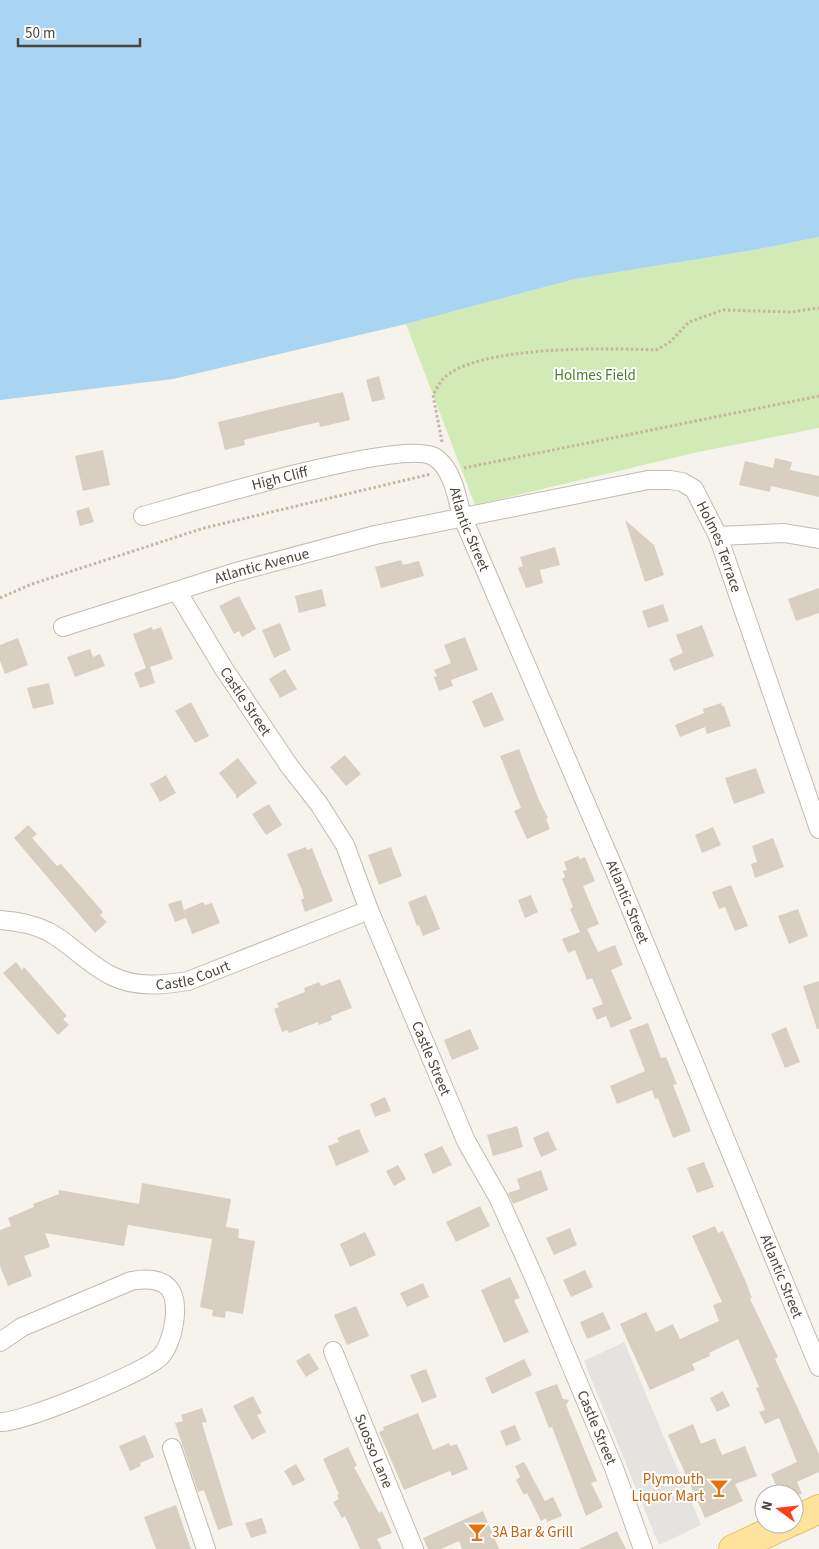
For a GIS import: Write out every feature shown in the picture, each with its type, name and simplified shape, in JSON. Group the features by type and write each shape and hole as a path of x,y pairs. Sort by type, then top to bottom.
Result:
{"main road":[{"path":"804,1516 819,1509"},
{"path":"732,1549 760,1543 773,1534"}],"street":[{"name":"Atlantic Street","path":"421,452 436,457 447,471 455,487 462,516 618,878 819,1367"},
{"name":"High Cliff","path":"143,516 232,490 356,461 390,454 421,452"},
{"name":"Holmes Terrace","path":"462,516 648,480 682,482 694,489 718,536 819,829"},
{"name":"Atlantic Avenue","path":"63,627 236,572 375,536 462,516"},
{"path":"718,536 784,533 819,538"},
{"name":"Castle Street","path":"176,591 224,669 290,767 319,804 345,845 369,910 466,1142 499,1199 536,1282 614,1468 643,1549"},
{"name":"Castle Court","path":"0,920 48,932 113,977 137,984 160,985 188,981 369,910"},
{"path":"0,933 22,924"},
{"path":"0,1342 22,1327 131,1281 145,1279 157,1282 167,1286 172,1294 175,1312 168,1345 161,1357 144,1370 29,1416 9,1423 0,1422"},
{"name":"Suosso Lane","path":"333,1351 414,1549"},
{"path":"172,1448 206,1549"}],"path":[{"path":"447,471 433,395 443,378 471,362 546,350 656,350 670,342 689,322 723,310 791,312 819,308"},
{"path":"0,598 32,584 204,528 394,481 819,396"}],"green space":[{"name":"Holmes Field","path":"819,237 819,428 698,452 475,505 406,324 575,279 754,250"}],"shaded area":[{"path":"624,1342 701,1525 659,1545 584,1361"}],"water":[{"path":"0,0 819,0 819,237 754,250 575,279 406,324 173,379 0,400"}],"building":[{"path":"379,376 385,399 372,402 366,380"},
{"path":"343,392 350,420 320,427 319,422 244,440 245,445 225,450 218,422"},
{"path":"103,450 110,485 83,491 75,456"},
{"path":"775,458 792,462 790,470 819,476 819,497 771,486 770,492 739,485 745,461 773,468"},
{"path":"89,507 94,522 80,526 76,511"},
{"path":"625,520 654,545 664,575 645,582"},
{"path":"555,547 560,565 540,570 543,583 526,588 518,568 523,566 520,557"},
{"path":"401,560 403,565 419,561 424,576 381,588 375,567"},
{"path":"819,588 819,613 796,621 788,599"},
{"path":"322,589 326,606 299,613 295,596"},
{"path":"239,596 256,629 242,637 239,631 234,634 219,606"},
{"path":"663,604 669,621 648,628 642,611"},
{"path":"280,623 291,650 274,658 262,630"},
{"path":"702,625 714,656 674,671 669,659 683,653 676,635"},
{"path":"152,627 153,630 161,627 173,659 150,667 155,683 140,688 134,673 146,668 133,634"},
{"path":"465,637 478,670 451,680 453,686 439,691 434,677 437,676 434,670 451,663 444,645"},
{"path":"18,638 28,665 5,674 0,661 0,645"},
{"path":"90,649 93,657 100,654 105,666 75,677 67,657"},
{"path":"285,669 297,689 280,698 269,679"},
{"path":"49,683 54,704 33,709 27,688"},
{"path":"492,692 504,720 484,728 472,701"},
{"path":"191,702 209,736 195,743 175,711"},
{"path":"721,703 724,706 731,726 707,734 705,727 680,737 675,725 704,713 703,709"},
{"path":"519,749 548,818 546,819 550,829 527,839 514,811 521,808 500,756"},
{"path":"345,755 361,774 346,786 330,767"},
{"path":"238,758 257,783 236,799 236,795 219,773"},
{"path":"756,768 765,793 734,804 725,778"},
{"path":"166,775 176,793 160,802 150,784"},
{"path":"269,804 282,825 266,835 252,814"},
{"path":"28,825 37,834 32,838 57,866 61,864 103,912 100,915 107,922 95,933 14,838"},
{"path":"713,827 721,845 702,853 695,835"},
{"path":"773,838 784,867 755,878 751,864 757,862 752,846"},
{"path":"306,847 307,850 312,848 333,901 305,912 301,900 304,898 302,890 287,854"},
{"path":"391,847 402,876 379,885 368,855"},
{"path":"578,856 580,859 585,857 595,881 583,886 599,924 587,929 598,952 615,945 623,965 611,970 632,1019 611,1028 606,1016 597,1020 592,1008 603,1004 592,978 587,980 575,950 568,953 562,939 580,932 570,909 573,907 562,879 565,877 563,871 567,870 564,862"},
{"path":"731,885 748,926 735,931 725,907 719,909 712,892"},
{"path":"426,895 440,929 423,936 408,902"},
{"path":"531,895 538,912 525,918 518,900"},
{"path":"181,900 184,910 203,902 205,905 212,903 220,923 192,934 186,918 175,922 168,904"},
{"path":"798,909 808,936 789,944 778,916"},
{"path":"16,962 22,970 24,967 67,1016 63,1019 69,1025 58,1035 3,973"},
{"path":"340,979 352,1008 331,1016 332,1020 319,1025 318,1022 289,1033 287,1030 282,1032 274,1009 279,1007 277,1003 305,992 304,988 319,982 321,986"},
{"path":"819,981 819,1029 817,1029 803,986"},
{"path":"648,1023 661,1058 666,1057 677,1084 673,1085 691,1131 673,1138 658,1098 655,1099 652,1090 617,1104 610,1086 645,1071 629,1030"},
{"path":"786,1027 800,1062 785,1068 771,1034"},
{"path":"470,1029 479,1049 452,1060 444,1040"},
{"path":"385,1097 391,1111 375,1117 370,1104"},
{"path":"517,1126 523,1147 493,1156 487,1135"},
{"path":"359,1129 369,1152 336,1166 328,1146 339,1142 337,1138"},
{"path":"548,1131 557,1150 541,1157 533,1138"},
{"path":"442,1146 452,1165 433,1174 424,1154"},
{"path":"704,1162 714,1187 697,1193 687,1168"},
{"path":"398,1165 406,1179 394,1186 386,1171"},
{"path":"541,1170 548,1190 513,1204 508,1193 520,1189 517,1179"},
{"path":"142,1183 231,1199 226,1227 239,1229 238,1238 255,1241 243,1314 226,1311 225,1318 212,1316 213,1310 200,1307 212,1239 128,1225 124,1246 45,1233 50,1247 24,1256 32,1276 8,1286 0,1266 0,1230 11,1226 8,1218 34,1207 33,1204 59,1194 59,1190 139,1204"},
{"path":"480,1206 490,1226 456,1242 446,1222"},
{"path":"715,1226 718,1233 723,1231 745,1280 752,1298 750,1299 778,1357 775,1359 819,1454 819,1472 797,1482 798,1484 776,1484 771,1474 797,1462 779,1418 765,1424 759,1412 765,1410 756,1388 759,1387 738,1339 709,1353 710,1356 692,1364 695,1370 650,1390 620,1324 646,1312 656,1332 673,1324 680,1339 719,1321 713,1305 722,1302 692,1236"},
{"path":"570,1228 577,1245 554,1255 546,1238"},
{"path":"365,1232 376,1255 350,1267 340,1244"},
{"path":"585,1270 593,1287 571,1297 563,1280"},
{"path":"510,1277 520,1298 514,1300 529,1332 504,1343 481,1290"},
{"path":"423,1283 429,1297 407,1307 400,1293"},
{"path":"356,1306 369,1336 347,1345 334,1315"},
{"path":"603,1312 611,1329 587,1339 580,1322"},
{"path":"309,1353 319,1369 306,1377 296,1361"},
{"path":"524,1359 532,1375 492,1394 485,1378"},
{"path":"426,1369 437,1397 422,1403 410,1375"},
{"path":"557,1384 563,1399 569,1400 566,1405 597,1481 591,1483 603,1507 586,1516 552,1427 549,1428 535,1392"},
{"path":"723,1391 730,1406 717,1412 710,1398"},
{"path":"253,1396 262,1413 257,1415 266,1432 252,1440 233,1406"},
{"path":"202,1408 207,1422 202,1423 233,1525 218,1530 204,1490 198,1492 175,1423 183,1421 181,1415"},
{"path":"418,1413 433,1450 449,1443 450,1446 457,1444 468,1469 452,1476 450,1471 404,1490 379,1432 384,1430 383,1427"},
{"path":"693,1424 701,1444 715,1438 722,1455 745,1446 757,1476 735,1484 743,1501 705,1518 668,1435"},
{"path":"515,1425 521,1440 506,1446 500,1431"},
{"path":"145,1435 154,1457 140,1463 141,1466 130,1471 119,1446"},
{"path":"348,1447 357,1466 354,1467 379,1513 382,1511 392,1533 377,1539 382,1549 360,1549 345,1516 342,1518 333,1502 339,1499 337,1495 339,1494 323,1459"},
{"path":"524,1462 545,1501 553,1497 562,1516 547,1522 546,1518 541,1521 527,1493 524,1495 516,1480 520,1477 515,1466"},
{"path":"296,1464 305,1480 293,1486 284,1471"},
{"path":"176,1505 191,1549 156,1549 144,1517"},
{"path":"483,1511 499,1549 462,1549 459,1541 441,1549 428,1549 423,1538"},
{"path":"262,1518 267,1533 251,1538 245,1523"},
{"path":"617,1531 626,1549 579,1549"}],"place":[{"name":"Plymouth Liquor Mart","path":"719,1488"},
{"name":"3A Bar & Grill","path":"477,1532"}]}
